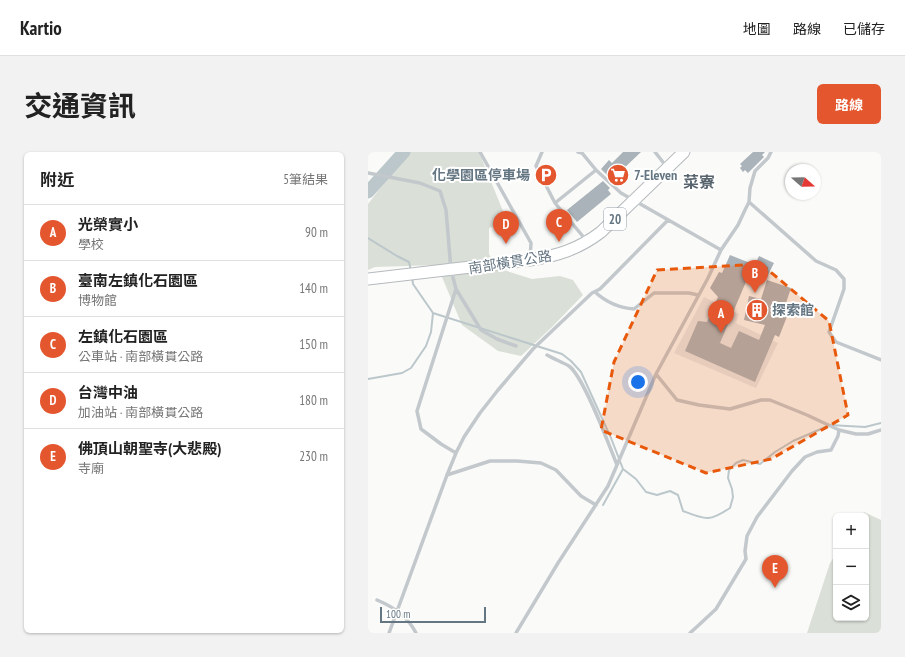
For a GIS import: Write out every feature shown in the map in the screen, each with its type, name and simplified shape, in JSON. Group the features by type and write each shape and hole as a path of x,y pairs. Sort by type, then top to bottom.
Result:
{"main road":[{"name":"南部橫貫公路","path":"446,271 550,257 567,252 588,242 601,232 684,152"},
{"name":"20","path":"368,279 446,271"}],"lane":[{"path":"480,152 531,243 530,260"},
{"path":"542,152 536,166 555,203 588,242"},
{"path":"578,152 582,153 596,170 620,194 721,250"},
{"path":"655,152 668,168"},
{"path":"516,633 558,563 608,486 656,374 721,250 738,225 749,202 750,188 755,171 768,158 771,152"},
{"path":"555,203 596,170"},
{"path":"368,174 420,183 440,190 446,210 446,271 481,330 497,340 516,346"},
{"path":"749,202 816,261 836,270 844,279 844,289 829,332 836,342 881,360"},
{"path":"389,633 456,453 480,413 540,341 592,293 600,289 668,220"},
{"path":"456,289 417,411 421,429 456,453"},
{"path":"595,292 604,300 625,308 634,309 654,292 698,295"},
{"path":"547,355 570,367 578,377 592,405 617,465"},
{"path":"656,374 677,400 699,405 730,409 761,400 770,400 839,430 856,434 868,434 881,430"},
{"path":"690,633 716,609 746,559 745,551 747,536 757,517 792,471 805,457 816,452 831,450 838,436 839,430"},
{"path":"447,475 490,461 541,463 556,470 580,496 596,506"},
{"path":"378,600 397,610 410,623 416,633"}],"highlighted area":[{"path":"761,264 829,321 848,415 771,459 706,473 601,430 614,362 657,270"}],"shaded area":[{"path":"409,152 479,152 507,221 489,228 489,254 497,268 532,279 560,276 573,280 583,295 521,356 498,351 462,325 437,265 375,267 368,270 368,204"},
{"path":"704,297 739,314 736,323 778,343 756,388 674,353"},
{"path":"869,514 881,520 881,633 807,633 830,563 833,558 833,621 869,621"}],"building":[{"path":"623,152 641,152 620,172 624,175 615,183 601,169 609,160 612,163"},
{"path":"753,152 765,152 762,155 764,157 748,173 745,170 743,172 740,168 742,166 740,164"},
{"path":"603,181 610,188 608,190 611,194 577,222 567,210"},
{"path":"730,255 755,265 759,256 774,263 767,277 751,270 720,343 731,348 739,331 759,340 765,325 744,320 749,296 761,299 767,280 791,288 783,312 788,314 779,337 775,335 755,382 685,351 698,321 707,322 718,297 710,288 719,272 722,273"}],"waterway":[{"path":"368,192 404,152"},
{"path":"368,238 409,262 411,271"},
{"path":"412,277 413,284 433,313 562,354 571,361 581,372 611,438 623,469 636,479 646,492 657,495 670,491 678,495 683,511 702,518 717,516 730,508 733,497 728,478 729,470 736,463 743,460 760,464 775,452 793,441 830,425 865,427 881,423"},
{"path":"368,379 402,373 411,368 426,346 431,332 433,313"},
{"path":"603,505 623,469"}],"place":[{"name":"化學園區停車場","path":"546,175"},
{"name":"7-Eleven","path":"618,175"},
{"name":"左鎮化石園區","path":"559,242"},
{"name":"台灣中油","path":"506,244"},
{"name":"臺南左鎮化石園區","path":"755,293"},
{"name":"探索館","path":"757,310"},
{"name":"光榮實小","path":"721,333"},
{"name":"佛頂山朝聖寺(大悲殿)","path":"775,588"}],"district":[{"name":"菜寮","path":"699,182"}]}
